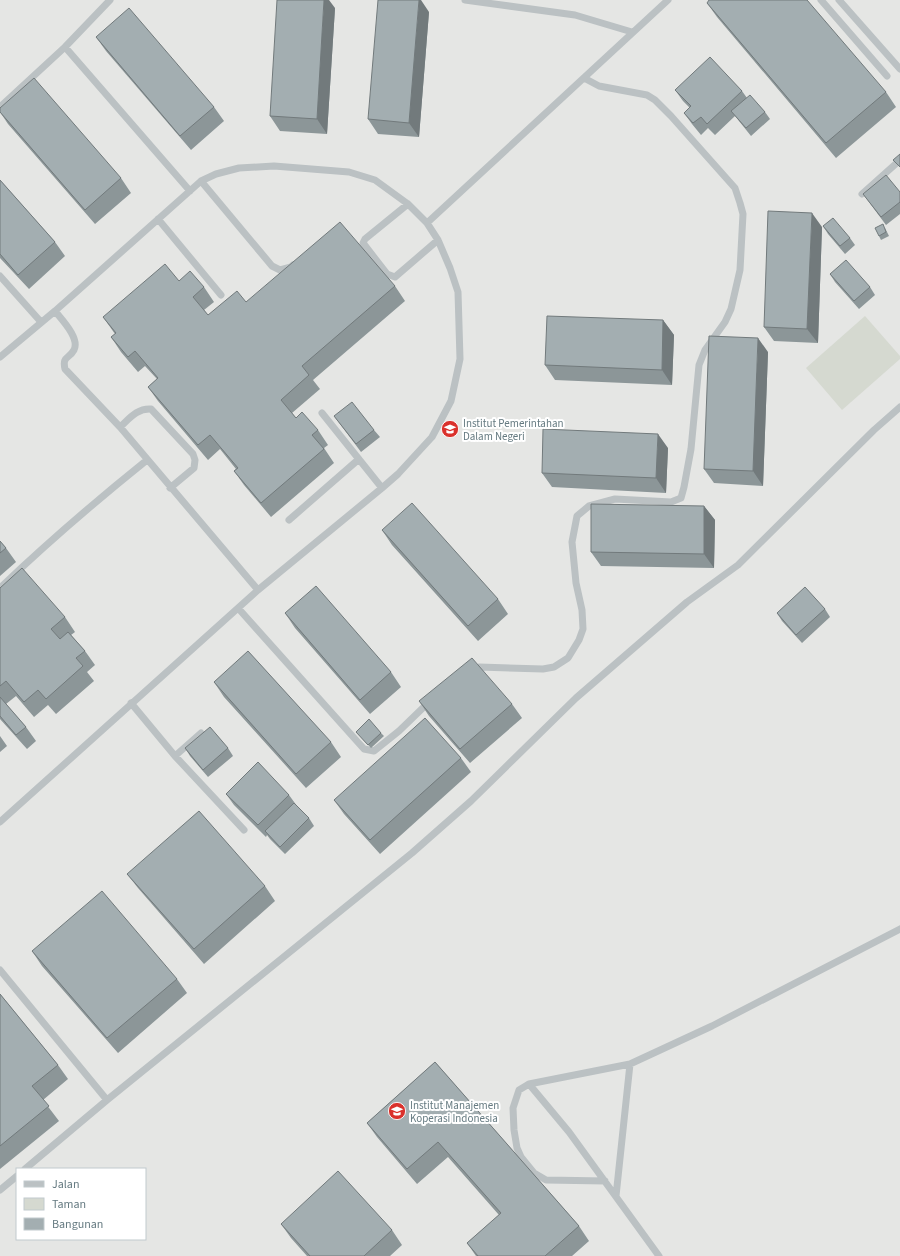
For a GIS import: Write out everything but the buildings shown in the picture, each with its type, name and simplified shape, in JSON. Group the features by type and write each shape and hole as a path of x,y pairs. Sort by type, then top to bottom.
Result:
{"street":[{"path":"0,107 65,47 110,0"},
{"path":"466,0 576,15 632,32"},
{"path":"427,223 668,0"},
{"path":"821,0 887,76"},
{"path":"839,0 900,69"},
{"path":"65,47 190,191"},
{"path":"468,670 479,667 543,669 554,667 568,658 580,640 583,630 582,610 576,583 572,542 577,516 589,506 615,499 671,502 681,498 691,449 699,365 705,350 725,322 732,309 740,270 743,214 735,188 655,100 647,95 599,86 584,78"},
{"path":"862,194 900,160"},
{"path":"0,357 201,182 216,174 239,168 274,166 349,172 375,180 408,204 427,223 438,240 458,292 460,359 451,401 432,437 398,474 258,590 130,703 0,822"},
{"path":"201,182 272,266 280,270 290,267 301,258"},
{"path":"408,204 365,239 363,243 387,274 395,278 438,240"},
{"path":"158,219 221,295"},
{"path":"0,276 41,322"},
{"path":"55,310 73,336 75,342 74,350 65,358 65,369 120,427 170,488 258,590"},
{"path":"26,1168 107,1100 412,853 471,801 576,698 687,602 738,566 874,430 900,407"},
{"path":"120,427 138,411 151,409 192,454 195,460 194,468 170,488"},
{"path":"322,413 382,488"},
{"path":"289,520 360,459"},
{"path":"0,588 26,562 76,518 147,460"},
{"path":"238,608 364,749 374,751 399,731 432,699"},
{"path":"130,703 175,756 244,830"},
{"path":"175,756 201,733"},
{"path":"605,1181 546,1180 534,1173 521,1157 514,1130 513,1108 519,1090 529,1084 630,1064 712,1026 900,930"},
{"path":"0,970 107,1100"},
{"path":"616,1196 630,1064"},
{"path":"529,1084 569,1132 659,1256"},
{"path":"0,1190 16,1177"}],"shaded area":[{"name":"Institut Pemerintahan Dalam Negeri","path":"0,0 900,0 900,1256 0,1256"}],"green space":[{"path":"865,316 900,356 900,359 842,410 806,368"}],"place":[{"name":"Institut Pemerintahan Dalam Negeri","path":"450,429"},
{"name":"Institut Manajemen Koperasi Indonesia","path":"397,1111"}]}
